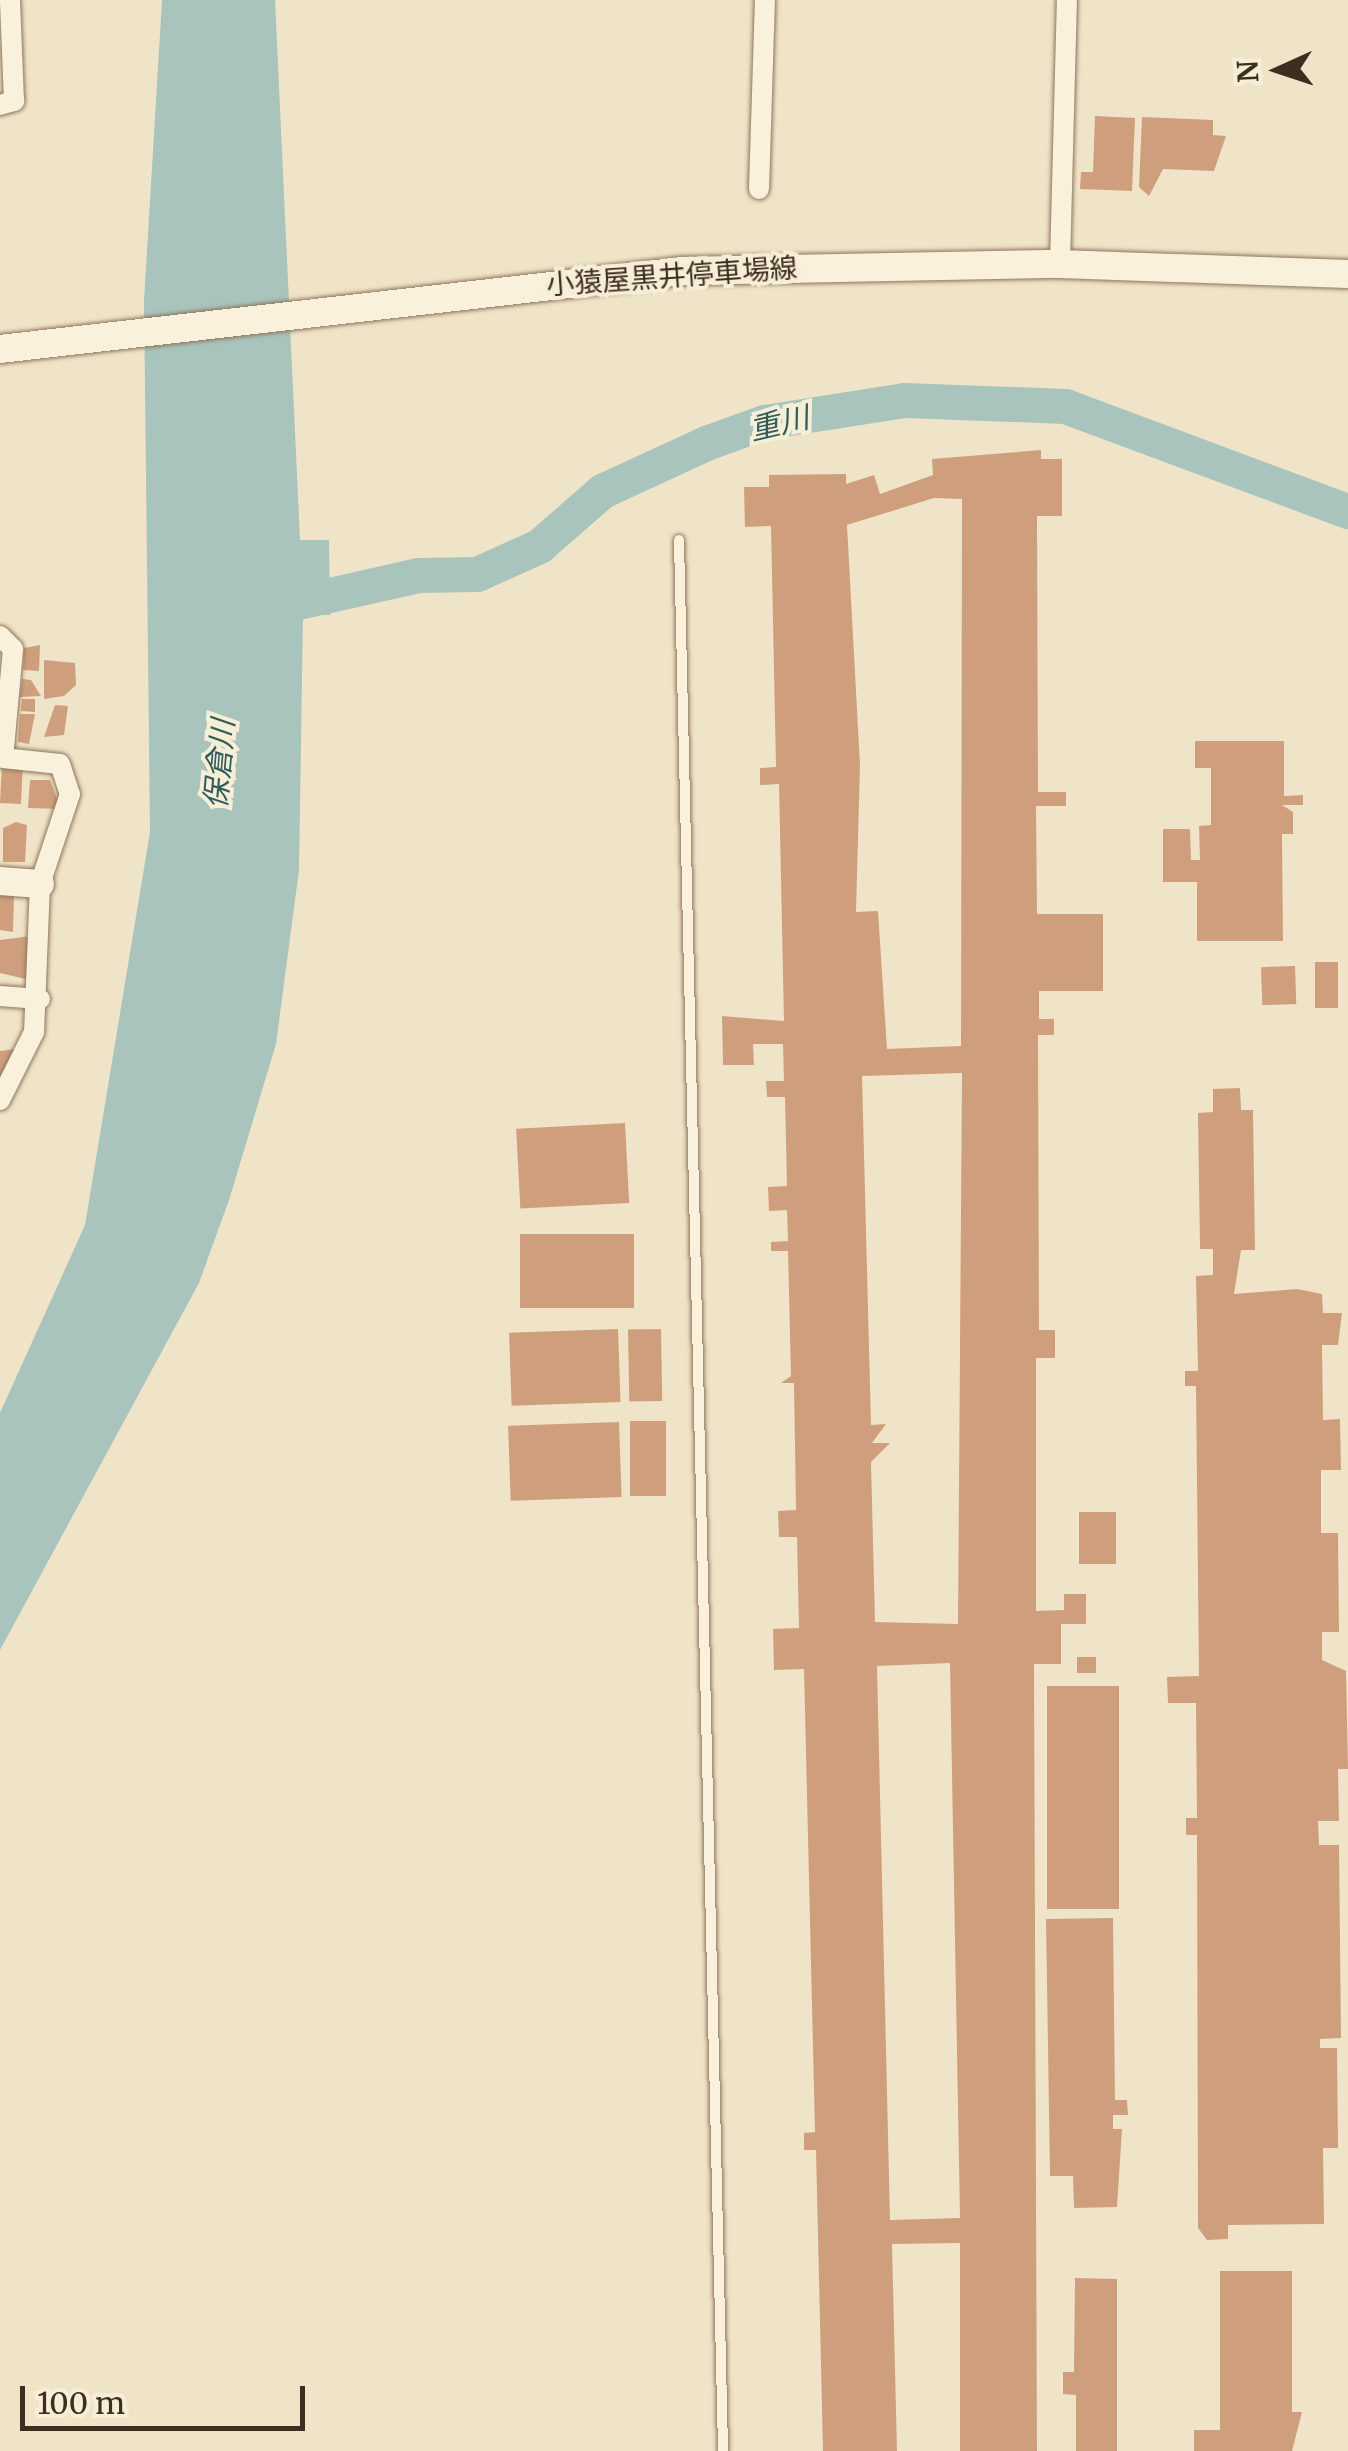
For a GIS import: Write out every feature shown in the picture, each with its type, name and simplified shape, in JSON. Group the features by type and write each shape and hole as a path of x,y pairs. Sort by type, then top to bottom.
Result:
{"main road":[{"name":"小猿屋黒井停車場線","path":"0,348 352,303 682,271 1060,264 1348,274"},
{"path":"0,881 40,884"}],"street":[{"path":"0,105 14,101 10,0"},
{"path":"759,189 764,0"},
{"path":"1060,264 1067,0"},
{"path":"0,636 13,648 1,757 60,764 68,778 40,884 40,999 0,1100"},
{"path":"0,996 40,999"}],"lane":[{"path":"679,540 723,2451"}],"water":[{"name":"保倉川","path":"162,0 275,0 300,540 329,540 330,615 303,615 299,870 276,1044 229,1200 199,1283 0,1650 0,1413 85,1225 150,832 144,301"}],"building":[{"path":"1095,116 1135,118 1132,191 1080,189 1081,172 1093,172"},
{"path":"1142,117 1213,120 1213,135 1226,136 1214,171 1163,169 1149,196 1139,187"},
{"path":"1041,450 1041,459 1062,459 1062,516 1037,516 1038,792 1066,792 1066,806 1036,806 1037,914 1103,914 1103,991 1039,991 1039,1019 1054,1019 1054,1035 1038,1035 1039,1330 1055,1330 1055,1358 1036,1358 1036,1611 1064,1610 1064,1594 1086,1594 1086,1624 1061,1624 1061,1664 1034,1664 1037,2451 960,2451 960,2243 892,2244 897,2451 823,2451 816,2150 804,2150 804,2133 815,2132 804,1669 774,1670 773,1629 799,1628 797,1537 779,1537 778,1511 796,1510 794,1383 781,1383 791,1376 788,1251 771,1251 771,1242 788,1241 787,1210 769,1211 768,1187 787,1186 785,1097 767,1097 766,1081 784,1081 783,1044 753,1044 754,1065 723,1065 722,1016 784,1021 779,784 760,785 760,768 776,767 771,526 745,527 744,487 769,487 769,475 846,474 846,484 874,475 880,494 933,475 932,459","holes":["934,498 962,499 961,1046 887,1049 878,911 856,912 860,765 847,525","962,1073 958,1624 875,1622 871,1462 890,1443 872,1443 886,1424 871,1425 862,1076","950,1663 960,2218 890,2220 877,1666"]},
{"path":"40,645 39,671 23,670 24,648"},
{"path":"44,660 75,663 76,685 64,696 44,699"},
{"path":"22,679 31,680 41,696 20,697"},
{"path":"22,699 35,699 35,712 21,711"},
{"path":"55,705 68,706 64,735 44,737"},
{"path":"20,714 35,714 29,744 18,742"},
{"path":"1195,741 1284,741 1284,796 1303,795 1303,805 1282,805 1293,812 1293,834 1282,834 1283,941 1197,941 1197,882 1163,882 1163,829 1190,829 1191,860 1200,860 1199,826 1211,825 1211,768 1195,768"},
{"path":"2,764 23,765 21,804 0,803"},
{"path":"30,780 50,780 61,809 28,808"},
{"path":"16,822 27,825 25,862 3,862 3,828"},
{"path":"14,893 13,932 0,930 0,894"},
{"path":"31,936 30,980 0,973 0,940"},
{"path":"1315,962 1338,962 1338,1008 1315,1008"},
{"path":"1295,966 1296,1004 1262,1005 1261,967"},
{"path":"15,1049 0,1082 0,1051"},
{"path":"1240,1088 1241,1110 1253,1110 1255,1250 1241,1250 1234,1294 1297,1289 1322,1294 1323,1313 1342,1313 1338,1345 1322,1345 1323,1420 1340,1419 1341,1470 1321,1470 1321,1533 1338,1533 1339,1632 1322,1632 1322,1660 1346,1671 1348,1769 1338,1769 1339,1821 1318,1821 1319,1845 1339,1845 1341,2038 1320,2039 1320,2048 1337,2048 1338,2148 1323,2148 1324,2224 1228,2225 1228,2239 1207,2240 1198,2228 1197,1835 1186,1835 1186,1818 1197,1818 1196,1703 1168,1703 1167,1677 1199,1676 1196,1386 1185,1386 1185,1371 1198,1371 1196,1276 1213,1275 1213,1249 1200,1249 1198,1113 1213,1112 1213,1089"},
{"path":"625,1123 629,1203 520,1209 516,1129"},
{"path":"520,1234 634,1234 634,1308 520,1308"},
{"path":"618,1329 621,1402 512,1406 509,1333"},
{"path":"661,1329 662,1401 629,1402 628,1330"},
{"path":"630,1421 666,1421 666,1496 630,1496"},
{"path":"619,1422 622,1497 511,1501 508,1426"},
{"path":"1079,1512 1116,1512 1116,1564 1079,1564"},
{"path":"1077,1657 1096,1657 1096,1673 1077,1673"},
{"path":"1047,1686 1119,1686 1119,1909 1047,1909"},
{"path":"1113,1918 1115,2100 1127,2100 1128,2115 1113,2115 1113,2129 1122,2129 1117,2207 1074,2208 1073,2176 1050,2176 1046,1919"},
{"path":"1220,2271 1292,2271 1292,2412 1302,2412 1292,2451 1194,2451 1194,2430 1220,2430"},
{"path":"1075,2278 1117,2279 1117,2451 1076,2451 1076,2395 1063,2394 1063,2372 1074,2372"}],"waterway":[{"name":"重川","path":"285,605 418,575 477,574 539,546 602,491 706,443 764,422 904,400 1065,406 1348,511"}]}
